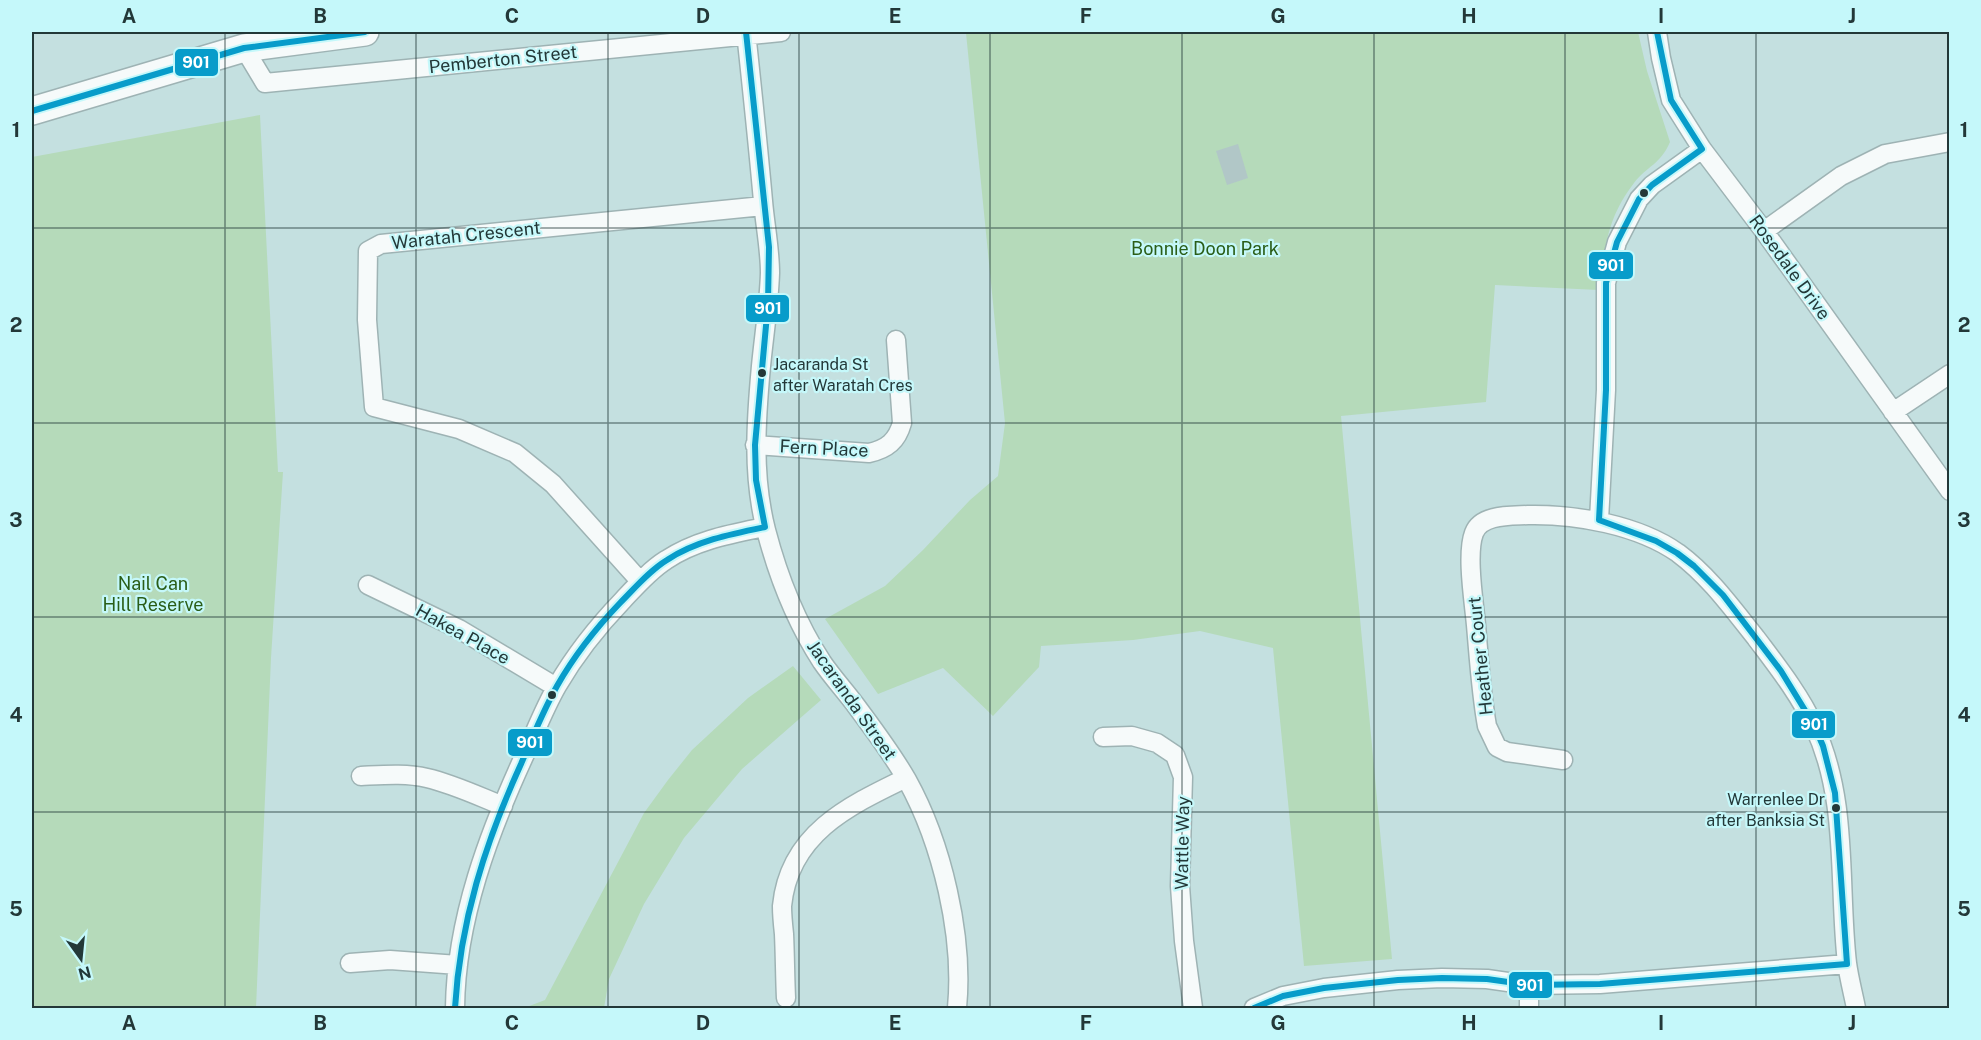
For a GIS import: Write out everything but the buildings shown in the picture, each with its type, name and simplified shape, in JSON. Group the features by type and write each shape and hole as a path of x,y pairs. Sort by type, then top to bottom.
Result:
{"main road":[{"path":"32,111 243,40 365,32"}],"street":[{"name":"Pemberton Street","path":"243,40 265,83 746,33 781,32"},
{"name":"Rosedale Drive","path":"1657,32 1671,100 1702,149 1764,231 1950,491"},
{"name":"Jacaranda Street","path":"746,33 770,273 755,445 756,480 765,527 775,562 799,622 823,663 858,707 906,778 931,833 952,907 960,983 957,1008"},
{"path":"1764,231 1841,176 1885,154 1950,142"},
{"path":"1702,149 1664,174 1639,199 1617,242 1606,283 1606,390 1599,520 1656,541 1694,566 1723,595 1781,671 1814,725 1823,746 1835,794 1847,964 1856,1008"},
{"name":"Waratah Crescent","path":"640,581 553,484 515,453 459,429 374,407 368,320 368,251 381,244 763,206"},
{"name":"Fern Place","path":"755,445 869,453 880,450 894,441 902,423 896,340"},
{"path":"1893,412 1950,374"},
{"name":"Heather Court","path":"1563,760 1507,752 1497,747 1487,726 1472,577 1474,532 1480,523 1493,518 1543,515 1599,520"},
{"path":"455,1008 458,965 479,870 503,806 556,687 591,636 640,581 666,560 697,544 715,538 765,527"},
{"name":"Hakea Place","path":"368,585 459,629 556,687"},
{"name":"Wattle Way","path":"1103,737 1132,736 1157,743 1175,755 1183,777 1180,886 1193,1008"},
{"path":"361,776 426,778 503,806"},
{"path":"786,998 782,907 790,872 806,843 830,820 851,805 906,778"},
{"path":"350,963 390,960 458,965"},
{"path":"1254,1008 1283,996 1324,988 1398,981 1442,978 1487,979 1529,986 1600,984 1847,964"},
{"path":"1529,986 1529,1008"}],"green space":[{"name":"Bonnie Doon Park","path":"1638,32 1647,71 1670,142 1662,156 1634,183 1618,208 1606,246 1599,290 1495,285 1486,402 1341,416 1392,959 1304,966 1273,648 1200,631 1133,640 1041,646 1039,667 993,716 943,668 878,694 825,619 885,586 970,500 998,476 1005,423 966,33"},
{"name":"Nail Can Hill Reserve","path":"260,115 278,472 283,472 271,658 256,1008 32,1008 32,157"},
{"path":"793,666 821,700 742,769 684,838 644,904 609,979 604,1008 524,1008 545,1000 644,813 668,780 692,750 748,698"}],"transit line":[{"name":"901","path":"32,111 244,48 365,32"},
{"name":"901","path":"455,1008 462,945 476,883 496,823 552,695 571,664 611,613 660,564 702,543 765,527 756,480 755,445 768,304 769,247 746,32"},
{"name":"901","path":"1254,1008 1283,996 1324,988 1398,980 1442,978 1487,979 1529,985 1600,984 1847,964 1835,793 1823,746 1814,725 1781,671 1723,595 1694,566 1656,541 1599,520 1606,390 1606,283 1617,242 1639,199 1652,185 1702,149 1671,100 1657,32"}],"place":[{"name":"Jacaranda St after Waratah Cres","path":"762,373"},
{"name":"Warrenlee Dr after Banksia St","path":"1836,808"}]}
